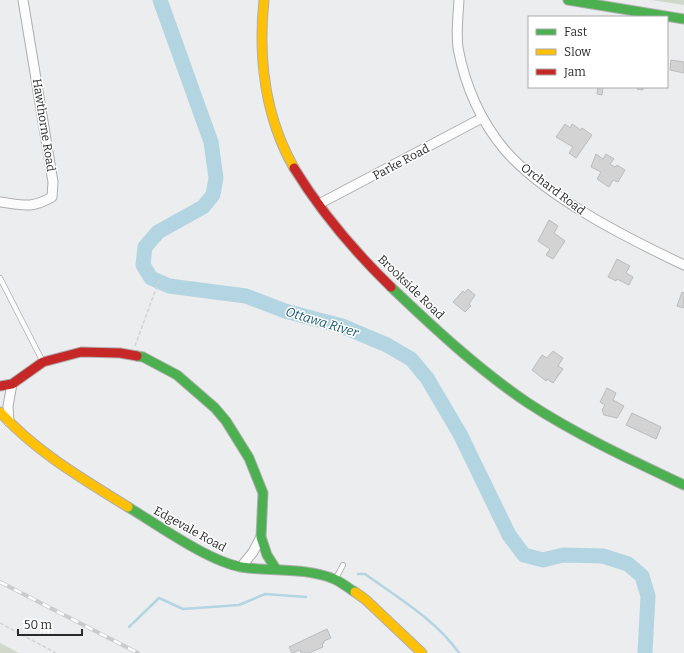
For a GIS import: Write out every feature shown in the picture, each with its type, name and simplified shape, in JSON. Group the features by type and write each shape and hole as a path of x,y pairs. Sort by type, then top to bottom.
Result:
{"street":[{"name":"Hawthorne Road","path":"0,202 26,207 39,204 52,197 53,182 23,0"},
{"name":"Brookside Road","path":"264,0 260,21 260,43 266,93 276,126 292,165 318,204 343,236 374,269 423,316 482,367 527,401 558,421 628,458 684,485"},
{"name":"Orchard Road","path":"459,0 458,47 466,80 482,118 506,151 530,173 558,195 628,237 684,265"},
{"path":"568,0 666,16"},
{"path":"668,16 684,19"},
{"name":"Parke Road","path":"318,204 482,118"},
{"path":"0,386 12,384 43,362 81,352 120,352 143,357 177,375 215,408 226,421 249,458 263,492 261,536 266,555 276,569"},
{"path":"9,422 8,406 12,384"},
{"name":"Edgevale Road","path":"0,412 9,422 60,464 192,546 227,563 241,567 299,571 335,579 366,600 422,653"},
{"path":"241,567 253,552 261,536"}],"lane":[{"path":"0,278 43,362"},
{"path":"335,579 343,565"}],"path":[{"path":"132,355 160,278"},
{"path":"0,623 56,653"}],"green space":[{"path":"651,0 684,0 684,5"},
{"path":"0,643 19,653 0,653"}],"building":[{"path":"671,60 684,62 684,73 670,70"},
{"path":"598,88 603,88 602,95 597,94"},
{"path":"565,124 570,128 572,124 581,130 582,128 592,135 576,158 569,153 573,147 556,137"},
{"path":"596,154 603,159 606,154 614,159 610,164 615,167 617,165 625,170 618,182 613,180 609,187 597,179 601,172 591,167"},
{"path":"549,220 558,226 554,233 565,241 553,259 546,255 550,249 538,241"},
{"path":"617,259 630,266 626,273 633,277 629,285 617,279 616,281 608,277"},
{"path":"468,289 475,295 469,304 471,306 465,312 453,302 463,291 465,293"},
{"path":"682,292 684,293 684,308 677,306"},
{"path":"553,351 563,358 558,366 563,369 553,383 547,379 546,381 532,370 542,355 547,358"},
{"path":"607,388 616,393 613,400 624,406 617,418 604,415 602,410 605,405 600,402"},
{"path":"632,413 661,427 656,439 626,425"},
{"path":"327,629 331,638 324,641 322,644 323,647 309,653 301,653 300,650 292,653 289,647"}],"waterway":[{"name":"Ottawa River","path":"160,0 211,142 216,178 213,195 203,207 158,232 145,247 143,265 151,278 169,286 246,296 285,311 342,326 387,345 411,359 427,378 460,434 509,535 524,555 543,560 563,555 603,556 628,564 642,576 648,596 645,653"},
{"path":"358,574 365,574 403,600 439,630 459,653"},
{"path":"129,627 159,598 183,609 239,605 265,594 306,597"}],"railway":[{"path":"0,582 138,653"}],"traffic: fast":[{"path":"568,0 666,16"},
{"path":"668,16 684,19"},
{"path":"391,287 474,363 528,403 624,457 684,485"},
{"path":"137,356 143,357 177,375 215,408 226,421 249,458 263,493 261,537 267,555 276,569"},
{"path":"128,507 183,542 214,558 241,567 300,571 323,575 337,580 355,592"}],"traffic: slow":[{"path":"264,0 262,43 266,86 276,128 294,168"},
{"path":"0,412 29,440 44,452 128,507"},
{"path":"355,592 366,600 422,653"}],"traffic: jam":[{"path":"294,168 315,200 339,230 391,287"},
{"path":"0,386 12,384 43,362 81,352 120,353 137,356"}]}
